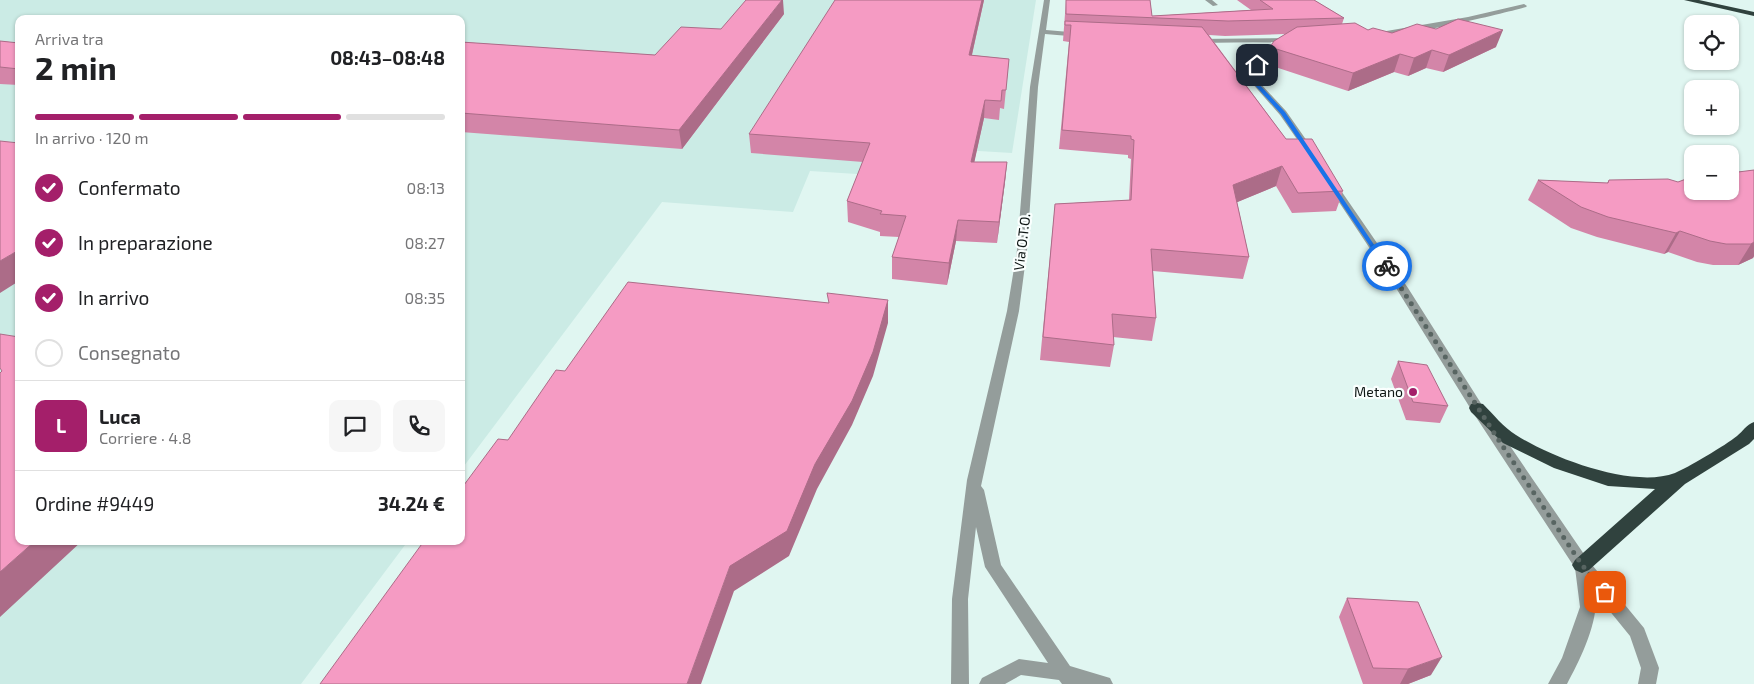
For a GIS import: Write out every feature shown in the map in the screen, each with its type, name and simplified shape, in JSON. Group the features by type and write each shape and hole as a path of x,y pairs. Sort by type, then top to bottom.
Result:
{"highway":[{"path":"1688,0 1754,14"},
{"path":"1695,0 1754,4"},
{"path":"1729,0 1739,3"},
{"path":"1477,408 1509,439 1560,464 1608,480 1650,484 1679,479"},
{"path":"1582,565 1679,479 1744,440 1754,428"}],"street":[{"name":"Via O.T.O.","path":"960,684 960,599 974,480 1013,311 1025,212 1034,88 1048,0"},
{"path":"1208,0 1214,5"},
{"path":"1364,35 1416,29 1481,18 1524,6"},
{"path":"1043,32 1091,35"},
{"path":"1186,41 1294,39 1266,52 1257,65 1255,82 1283,113 1316,161"},
{"path":"1326,177 1402,288 1477,408 1582,565 1638,633 1650,668 1647,684"},
{"name":"Via O.T.O.","path":"974,480 992,567 1066,680"},
{"path":"1557,684 1570,661 1590,607 1582,565"},
{"path":"988,684 1019,667 1066,680 1104,684"}],"shaded area":[{"path":"0,0 1036,0 1012,153 912,147 888,176 810,171 793,212 662,202 465,465 465,15 15,15 15,545 405,545 301,684 0,684"}],"building":[{"path":"746,0 782,0 679,130 465,113 465,42 655,55 681,27 721,29"},
{"path":"835,0 982,0 969,55 1009,59 1006,90 1002,90 1001,101 985,100 971,162 1007,162 999,222 958,220 949,263 892,257 906,216 880,214 882,211 847,201 870,143 749,134"},
{"path":"1066,0 1150,0 1152,16 1273,9 1260,0 1314,0 1344,18 1228,21 1066,14"},
{"path":"1458,19 1503,30 1449,55 1432,50 1414,58 1400,54 1353,73 1270,47 1274,41 1297,27 1355,23 1368,30 1373,28 1392,33 1417,24 1436,29"},
{"path":"1065,21 1202,27 1286,139 1312,139 1343,191 1298,193 1282,166 1233,185 1249,257 1151,249 1156,318 1112,314 1114,345 1043,337 1055,204 1131,200 1134,140 1131,139 1131,136 1062,130 1071,25 1065,25"},
{"path":"0,41 15,43 15,69 0,67"},
{"path":"0,141 15,143 15,252 0,261"},
{"path":"1754,170 1754,242 1751,244 1726,244 1710,241 1680,231 1676,233 1608,217 1581,207 1538,180 1608,183 1609,180 1668,179 1678,182 1684,180 1684,200 1739,200 1739,172"},
{"path":"628,282 829,303 827,293 888,300 873,352 852,401 815,464 787,531 730,566 687,684 320,684 421,545 465,545 465,484 498,439 508,440 556,370 565,371"},
{"path":"0,334 15,336 15,545 30,545 0,572 0,373 2,371 0,368"},
{"path":"1398,361 1427,365 1448,406 1413,402"},
{"path":"1347,598 1418,602 1442,657 1408,669 1373,668"}],"way so far":[{"path":"1387,266 1477,408 1582,565 1605,592"}],"place":[{"name":"Metano","path":"1413,392"}],"route":[{"path":"1257,65 1255,82 1283,113 1387,266"}]}
